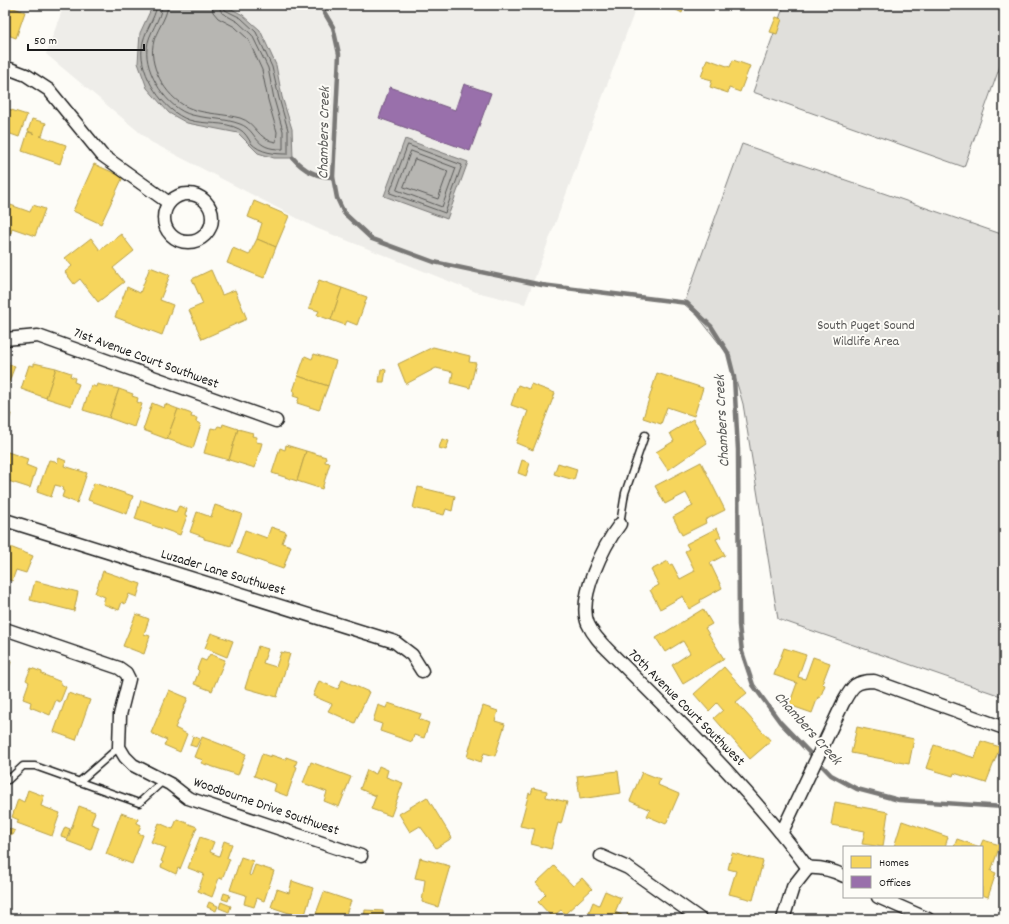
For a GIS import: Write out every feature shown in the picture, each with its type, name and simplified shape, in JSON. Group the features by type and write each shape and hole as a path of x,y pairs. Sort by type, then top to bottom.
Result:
{"street":[{"path":"5,66 26,75 49,90 102,154 169,204"},
{"path":"188,193 203,198 212,210 213,218 208,232 196,241 188,242 174,238 165,225 165,210 169,204 181,195 188,193"},
{"name":"71st Avenue Court Southwest","path":"5,339 38,336 276,421"},
{"name":"Luzader Lane Southwest","path":"5,520 395,642 412,655 422,671"},
{"name":"70th Avenue Court Southwest","path":"620,524 605,547 588,591 585,610 588,623 595,636 750,794 782,832 808,868"},
{"path":"5,629 119,668 126,673 129,679 120,715 119,747"},
{"path":"782,832 850,691 856,684 862,681 874,681 1004,728"},
{"name":"Woodbourne Drive Southwest","path":"119,747 125,757 133,765 163,781 188,798 361,856"},
{"path":"601,856 628,868 700,919"},
{"path":"783,919 793,887 808,868 819,867 843,876"},
{"path":"880,898 928,919"}],"lane":[{"path":"620,524 625,493 645,434"},
{"path":"79,782 119,747"},
{"path":"8,780 23,766 35,766 139,803 163,781"}],"shaded area":[{"path":"64,5 637,5 525,304 476,292 316,228 151,142 46,54"}],"green space":[{"path":"784,5 1004,5 1004,55 964,167 753,92"},
{"name":"South Puget Sound Wildlife Area","path":"742,144 1004,235 1004,697 778,619 743,404 729,356 697,315 684,304"}],"water":[{"path":"153,5 224,5 243,15 260,30 276,65 282,97 292,129 293,158 274,158 258,153 238,133 187,123 169,113 147,88 138,63 140,33"},
{"path":"405,139 468,162 447,219 384,196"}],"building: Homes":[{"path":"5,5 25,12 16,38 5,34"},
{"path":"667,5 685,5 682,13"},
{"path":"776,17 782,19 777,34 770,32"},
{"path":"707,59 730,67 733,60 750,66 740,92 729,88 728,93 710,87 712,80 701,77"},
{"path":"5,108 27,115 19,137 5,132"},
{"path":"32,119 46,123 42,136 40,136 66,145 60,164 22,151 28,132 35,134 28,131"},
{"path":"94,164 123,177 101,224 73,211"},
{"path":"254,201 289,216 276,247 257,239 262,223 248,217"},
{"path":"5,203 30,212 33,205 45,209 35,236 12,228 11,233 5,231"},
{"path":"121,234 134,251 113,268 124,282 98,302 80,279 74,284 65,272 72,266 65,258 91,238 100,250"},
{"path":"257,239 276,247 264,278 227,263 233,248 249,255"},
{"path":"150,267 170,275 160,300 173,305 162,335 115,317 127,287 140,293"},
{"path":"211,270 222,295 235,290 247,319 202,339 189,310 203,304 192,279"},
{"path":"319,280 342,288 331,320 317,315 319,311 309,308"},
{"path":"342,288 367,297 357,325 347,321 345,325 331,320"},
{"path":"433,347 470,356 469,362 476,363 470,388 451,383 453,372 436,368 406,384 398,364"},
{"path":"314,354 336,361 328,386 298,376 305,356 312,359"},
{"path":"5,360 9,362 8,364 15,366 5,392"},
{"path":"34,363 56,368 46,398 21,389 29,365 34,366"},
{"path":"56,368 71,373 70,376 75,378 74,382 79,384 71,406 46,398"},
{"path":"381,369 386,370 384,382 379,382"},
{"path":"657,373 703,388 694,416 667,407 661,424 643,418"},
{"path":"298,376 328,386 319,410 297,403 299,398 293,396 295,392 293,391"},
{"path":"97,384 119,389 109,418 83,410 91,385 96,387"},
{"path":"531,384 555,393 533,450 516,443 528,411 511,405 518,385 529,389"},
{"path":"119,389 133,394 132,396 138,398 137,402 142,404 134,427 109,418"},
{"path":"152,403 164,408 165,404 178,409 167,439 143,430"},
{"path":"178,409 192,414 191,417 197,418 196,422 201,424 193,448 167,439"},
{"path":"5,411 11,414 8,424 5,422"},
{"path":"693,419 707,443 668,470 656,452 674,441 670,433"},
{"path":"223,424 238,429 229,460 204,453 211,428 216,429 218,426 222,427"},
{"path":"238,429 253,433 252,436 257,437 256,442 262,443 255,468 229,460"},
{"path":"442,439 449,441 446,450 439,448"},
{"path":"286,445 306,451 297,481 272,473 280,448 285,450"},
{"path":"5,451 28,459 26,465 36,469 30,488 5,480"},
{"path":"306,451 326,457 325,462 330,463 322,489 297,481"},
{"path":"59,458 66,461 64,466 87,473 77,503 62,497 64,491 62,490 63,487 55,485 51,497 37,492 49,460 57,463"},
{"path":"522,460 530,463 526,476 518,473"},
{"path":"701,462 725,510 705,520 706,523 682,535 673,517 693,506 686,493 665,504 655,486"},
{"path":"558,463 577,469 574,480 554,474"},
{"path":"94,483 133,496 127,514 88,500"},
{"path":"418,487 455,496 452,511 446,509 444,515 413,508"},
{"path":"141,500 176,512 179,506 187,509 185,515 187,516 180,535 135,519"},
{"path":"215,505 242,514 231,546 204,539 204,537 190,532 197,512 211,517"},
{"path":"271,527 286,532 282,543 291,546 283,569 237,553 245,530 267,538"},
{"path":"717,528 721,537 716,539 725,555 710,563 722,588 700,600 701,602 689,609 683,596 660,609 650,590 659,585 651,570 668,561 670,565 672,564 680,579 695,571 685,551 689,549 686,544"},
{"path":"5,545 33,556 26,573 16,570 12,581 5,578"},
{"path":"103,571 141,584 137,597 129,594 125,604 122,602 119,610 103,604 105,597 95,593"},
{"path":"35,581 78,592 74,611 30,600"},
{"path":"703,609 712,624 705,628 724,659 683,684 672,665 690,653 683,641 665,652 656,638"},
{"path":"136,614 149,619 144,634 150,636 144,654 123,646"},
{"path":"211,633 233,641 227,657 205,648"},
{"path":"258,646 268,649 263,663 276,667 281,652 290,654 277,697 245,688"},
{"path":"784,648 806,655 798,677 805,679 813,657 830,663 822,684 825,685 820,698 818,697 812,713 789,705 797,683 774,675"},
{"path":"210,654 225,660 212,691 194,684 199,671 197,669 201,659 206,661"},
{"path":"5,660 11,662 5,679"},
{"path":"724,667 747,693 736,702 771,741 750,759 714,718 723,710 717,703 709,711 694,694"},
{"path":"31,668 61,682 61,684 66,687 60,702 56,700 50,715 30,707 31,702 23,699 29,682 26,680"},
{"path":"342,680 369,692 355,723 328,711 332,704 313,696 319,681 338,689"},
{"path":"169,690 188,698 175,728 187,734 180,752 164,745 167,740 151,733"},
{"path":"68,693 90,700 76,740 54,732"},
{"path":"388,703 421,714 419,719 429,723 424,738 414,735 412,742 380,731 382,724 373,721 378,705 386,708"},
{"path":"483,706 498,711 495,721 505,724 495,756 484,753 481,762 467,757"},
{"path":"857,727 914,739 909,764 851,753"},
{"path":"193,736 200,739 196,747 190,745"},
{"path":"202,737 246,754 238,775 201,763 203,760 194,757"},
{"path":"981,741 1000,747 986,783 954,773 953,776 926,768 934,745 975,758"},
{"path":"262,754 271,757 271,755 286,760 286,757 297,761 295,766 297,767 287,796 274,791 276,784 254,776"},
{"path":"311,762 351,777 339,807 324,801 327,792 303,783"},
{"path":"379,766 388,770 386,777 403,783 391,816 371,809 376,796 360,789 367,770 376,774"},
{"path":"618,771 621,793 580,799 577,776"},
{"path":"642,772 660,779 658,785 679,794 666,824 647,816 650,810 630,801"},
{"path":"533,788 547,791 546,797 567,802 561,824 558,823 551,849 531,844 535,829 520,826 529,793 531,794"},
{"path":"28,790 44,796 41,806 60,813 52,836 17,823 19,820 12,817 18,799 24,802"},
{"path":"427,797 452,838 436,848 420,826 410,832 399,814"},
{"path":"835,802 888,812 883,846 862,844 865,831 831,825"},
{"path":"79,806 95,812 91,824 99,827 91,850 67,841"},
{"path":"121,813 138,819 137,823 141,825 138,833 143,835 132,864 106,854"},
{"path":"177,819 197,827 180,869 178,868 176,874 161,867 163,862 161,861 166,848 151,842 159,823 173,829"},
{"path":"902,821 948,837 945,846 894,846"},
{"path":"65,827 70,829 67,838 61,836"},
{"path":"8,828 15,831 13,835 6,833"},
{"path":"200,837 214,842 210,852 219,856 224,841 232,844 227,858 230,859 222,879 219,878 212,897 198,891 204,874 188,868"},
{"path":"957,839 977,846 954,846"},
{"path":"983,840 1000,845 991,871 996,873 988,897 983,895 983,846 980,846"},
{"path":"732,853 763,861 753,900 729,894 736,871 728,869"},
{"path":"241,857 253,861 249,875 251,876 255,865 274,871 264,901 257,898 254,907 244,904 246,895 230,890"},
{"path":"420,858 450,866 438,907 422,902 425,880 415,878"},
{"path":"554,866 573,886 582,878 592,889 565,914 561,910 552,917 538,902 546,894 536,883"},
{"path":"1004,868 1004,886 999,884"},
{"path":"292,881 313,888 304,918 271,907 277,889 289,893"},
{"path":"605,891 621,898 615,912 626,917 628,913 643,919 592,919 587,917 593,902 599,905"},
{"path":"324,892 351,901 346,914 357,919 314,919"},
{"path":"224,893 230,895 228,901 222,899"},
{"path":"209,902 218,906 216,911 207,907"},
{"path":"221,902 231,906 229,912 219,908"},
{"path":"365,910 383,911 383,917 403,919 364,919"}],"building: Offices":[{"path":"464,84 491,93 470,151 379,118 390,87 455,110"}],"waterway":[{"name":"Chambers Creek","path":"320,5 333,27 339,54 333,177 337,198 344,213 372,239 434,262 542,285 687,303 711,326 728,353 734,377 738,450 739,625 742,652 753,685 780,722 831,775 857,789 899,800 1004,807"},
{"path":"293,158 306,170 322,176 333,177"}]}
